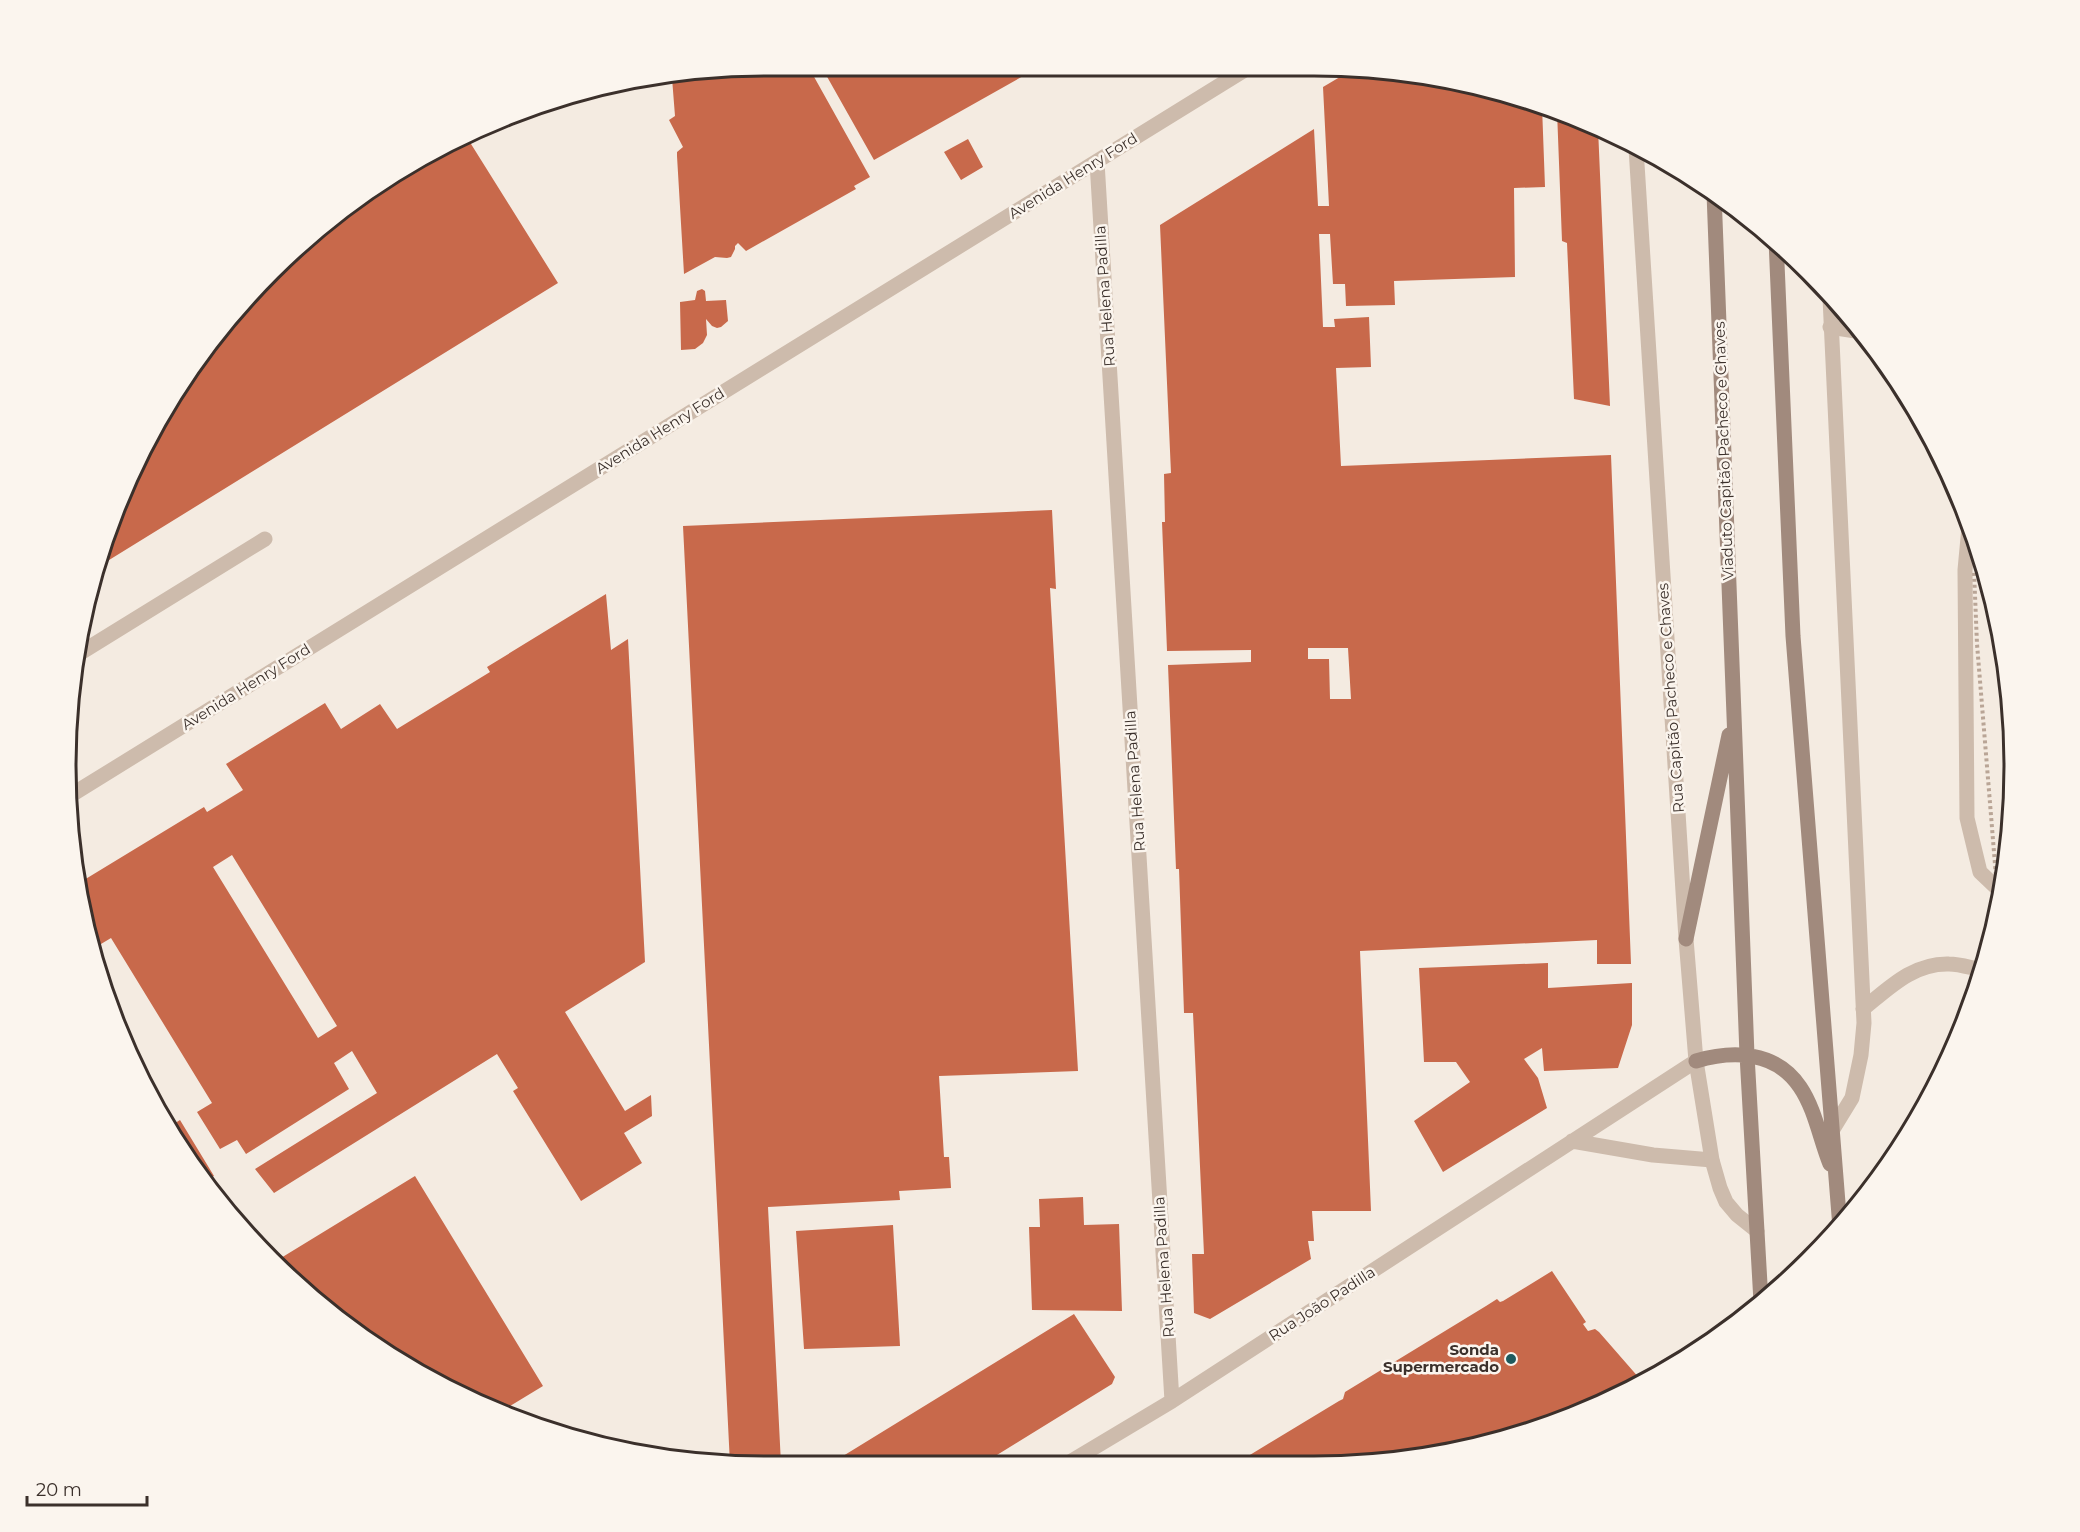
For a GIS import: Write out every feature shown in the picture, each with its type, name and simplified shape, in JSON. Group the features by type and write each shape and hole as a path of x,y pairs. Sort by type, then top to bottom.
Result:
{"main road":[{"name":"Viaduto Capitão Pacheco e Chaves","path":"1715,205 1734,712"},
{"path":"1777,255 1793,636 1839,1213"},
{"path":"1686,939 1734,712"},
{"path":"1734,712 1747,1055 1760,1291"},
{"path":"1696,1061 1729,1054 1747,1055 1774,1062 1791,1075 1800,1087 1819,1131 1836,1181"}],"street":[{"name":"Avenida Henry Ford","path":"77,791 1235,76"},
{"name":"Rua Capitão Pacheco e Chaves","path":"1637,157 1686,939 1696,1061 1712,1160 1720,1188 1726,1202 1737,1215 1757,1231"},
{"name":"Rua Helena Padilla","path":"1097,162 1173,1401"},
{"path":"1830,309 1864,1023 1861,1055 1852,1098 1833,1130"},
{"path":"1830,327 1848,330"},
{"path":"87,649 265,539"},
{"path":"1967,545 1965,570 1966,818 1980,872 1993,884"},
{"path":"1863,1009 1908,974 1925,966 1950,963 1973,968"},
{"name":"Rua João Padilla","path":"1080,1456 1173,1401 1696,1061"},
{"path":"1572,1141 1653,1155 1712,1160"}],"path":[{"path":"1975,571 1975,613 1996,870"}],"building":[{"path":"814,76 870,177 854,186 856,189 746,251 738,243 731,257 715,257 684,274 677,156 677,152 683,147 669,120 675,116 672,83 721,78"},
{"path":"827,76 1023,76 874,160"},
{"path":"1340,77 1404,82 1449,90 1542,115 1545,187 1514,188 1515,277 1394,281 1395,305 1346,306 1345,284 1333,284 1330,234 1319,234 1323,327 1335,327 1334,319 1369,317 1371,367 1336,368 1341,466 1611,455 1631,964 1597,964 1597,940 1360,951 1371,1211 1312,1211 1314,1241 1308,1241 1311,1259 1210,1319 1194,1313 1192,1254 1204,1254 1193,1013 1184,1013 1168,665 1251,662 1251,650 1167,651 1162,522 1165,522 1164,474 1171,473 1160,225 1314,129 1318,206 1329,206 1323,87","holes":["1308,648 1348,648 1351,699 1330,699 1329,659 1308,659"]},
{"path":"1557,121 1598,138 1610,406 1574,399 1567,243 1562,241"},
{"path":"968,139 983,167 961,180 944,152"},
{"path":"471,144 558,283 108,561 129,502 148,461 169,421 219,346 278,278 311,248 346,219 421,169"},
{"path":"702,289 705,291 706,301 726,300 728,321 717,328 706,319 707,335 703,343 695,349 681,350 680,302 695,300 697,291"},
{"path":"1052,510 1056,589 1050,588 1078,1071 939,1076 944,1157 949,1157 951,1188 899,1191 900,1200 768,1207 781,1456 730,1454 683,526"},
{"path":"606,594 611,650 628,639 645,962 565,1012 625,1111 651,1095 652,1116 624,1133 642,1163 581,1201 513,1091 518,1088 497,1054 274,1193 255,1169 377,1093 352,1051 334,1063 349,1089 246,1154 237,1140 220,1149 197,1112 212,1103 111,938 100,945 86,879 204,807 207,812 243,790 226,764 325,703 341,729 380,704 397,729 490,672 487,667","holes":["232,855 337,1026 318,1038 213,867"]},
{"path":"1548,963 1548,988 1632,983 1632,1025 1618,1068 1544,1071 1542,1048 1524,1059 1538,1078 1547,1108 1443,1172 1414,1121 1470,1082 1456,1062 1424,1062 1419,968"},
{"path":"180,1120 214,1176 212,1177 176,1122"},
{"path":"415,1176 543,1386 510,1406 461,1384 421,1363 346,1313 282,1257"},
{"path":"1083,1197 1084,1225 1119,1224 1122,1311 1032,1310 1029,1227 1040,1227 1039,1199"},
{"path":"893,1225 900,1346 804,1349 796,1231"},
{"name":"Sonda Supermercado","path":"1552,1271 1586,1322 1583,1324 1588,1331 1595,1329 1599,1332 1636,1375 1578,1403 1536,1419 1449,1442 1404,1450 1359,1454 1248,1456 1343,1399 1345,1392 1497,1299 1500,1302"},
{"path":"1074,1314 1115,1377 1112,1384 995,1456 843,1456"}],"place":[{"name":"Sonda Supermercado","path":"1511,1359"}]}
